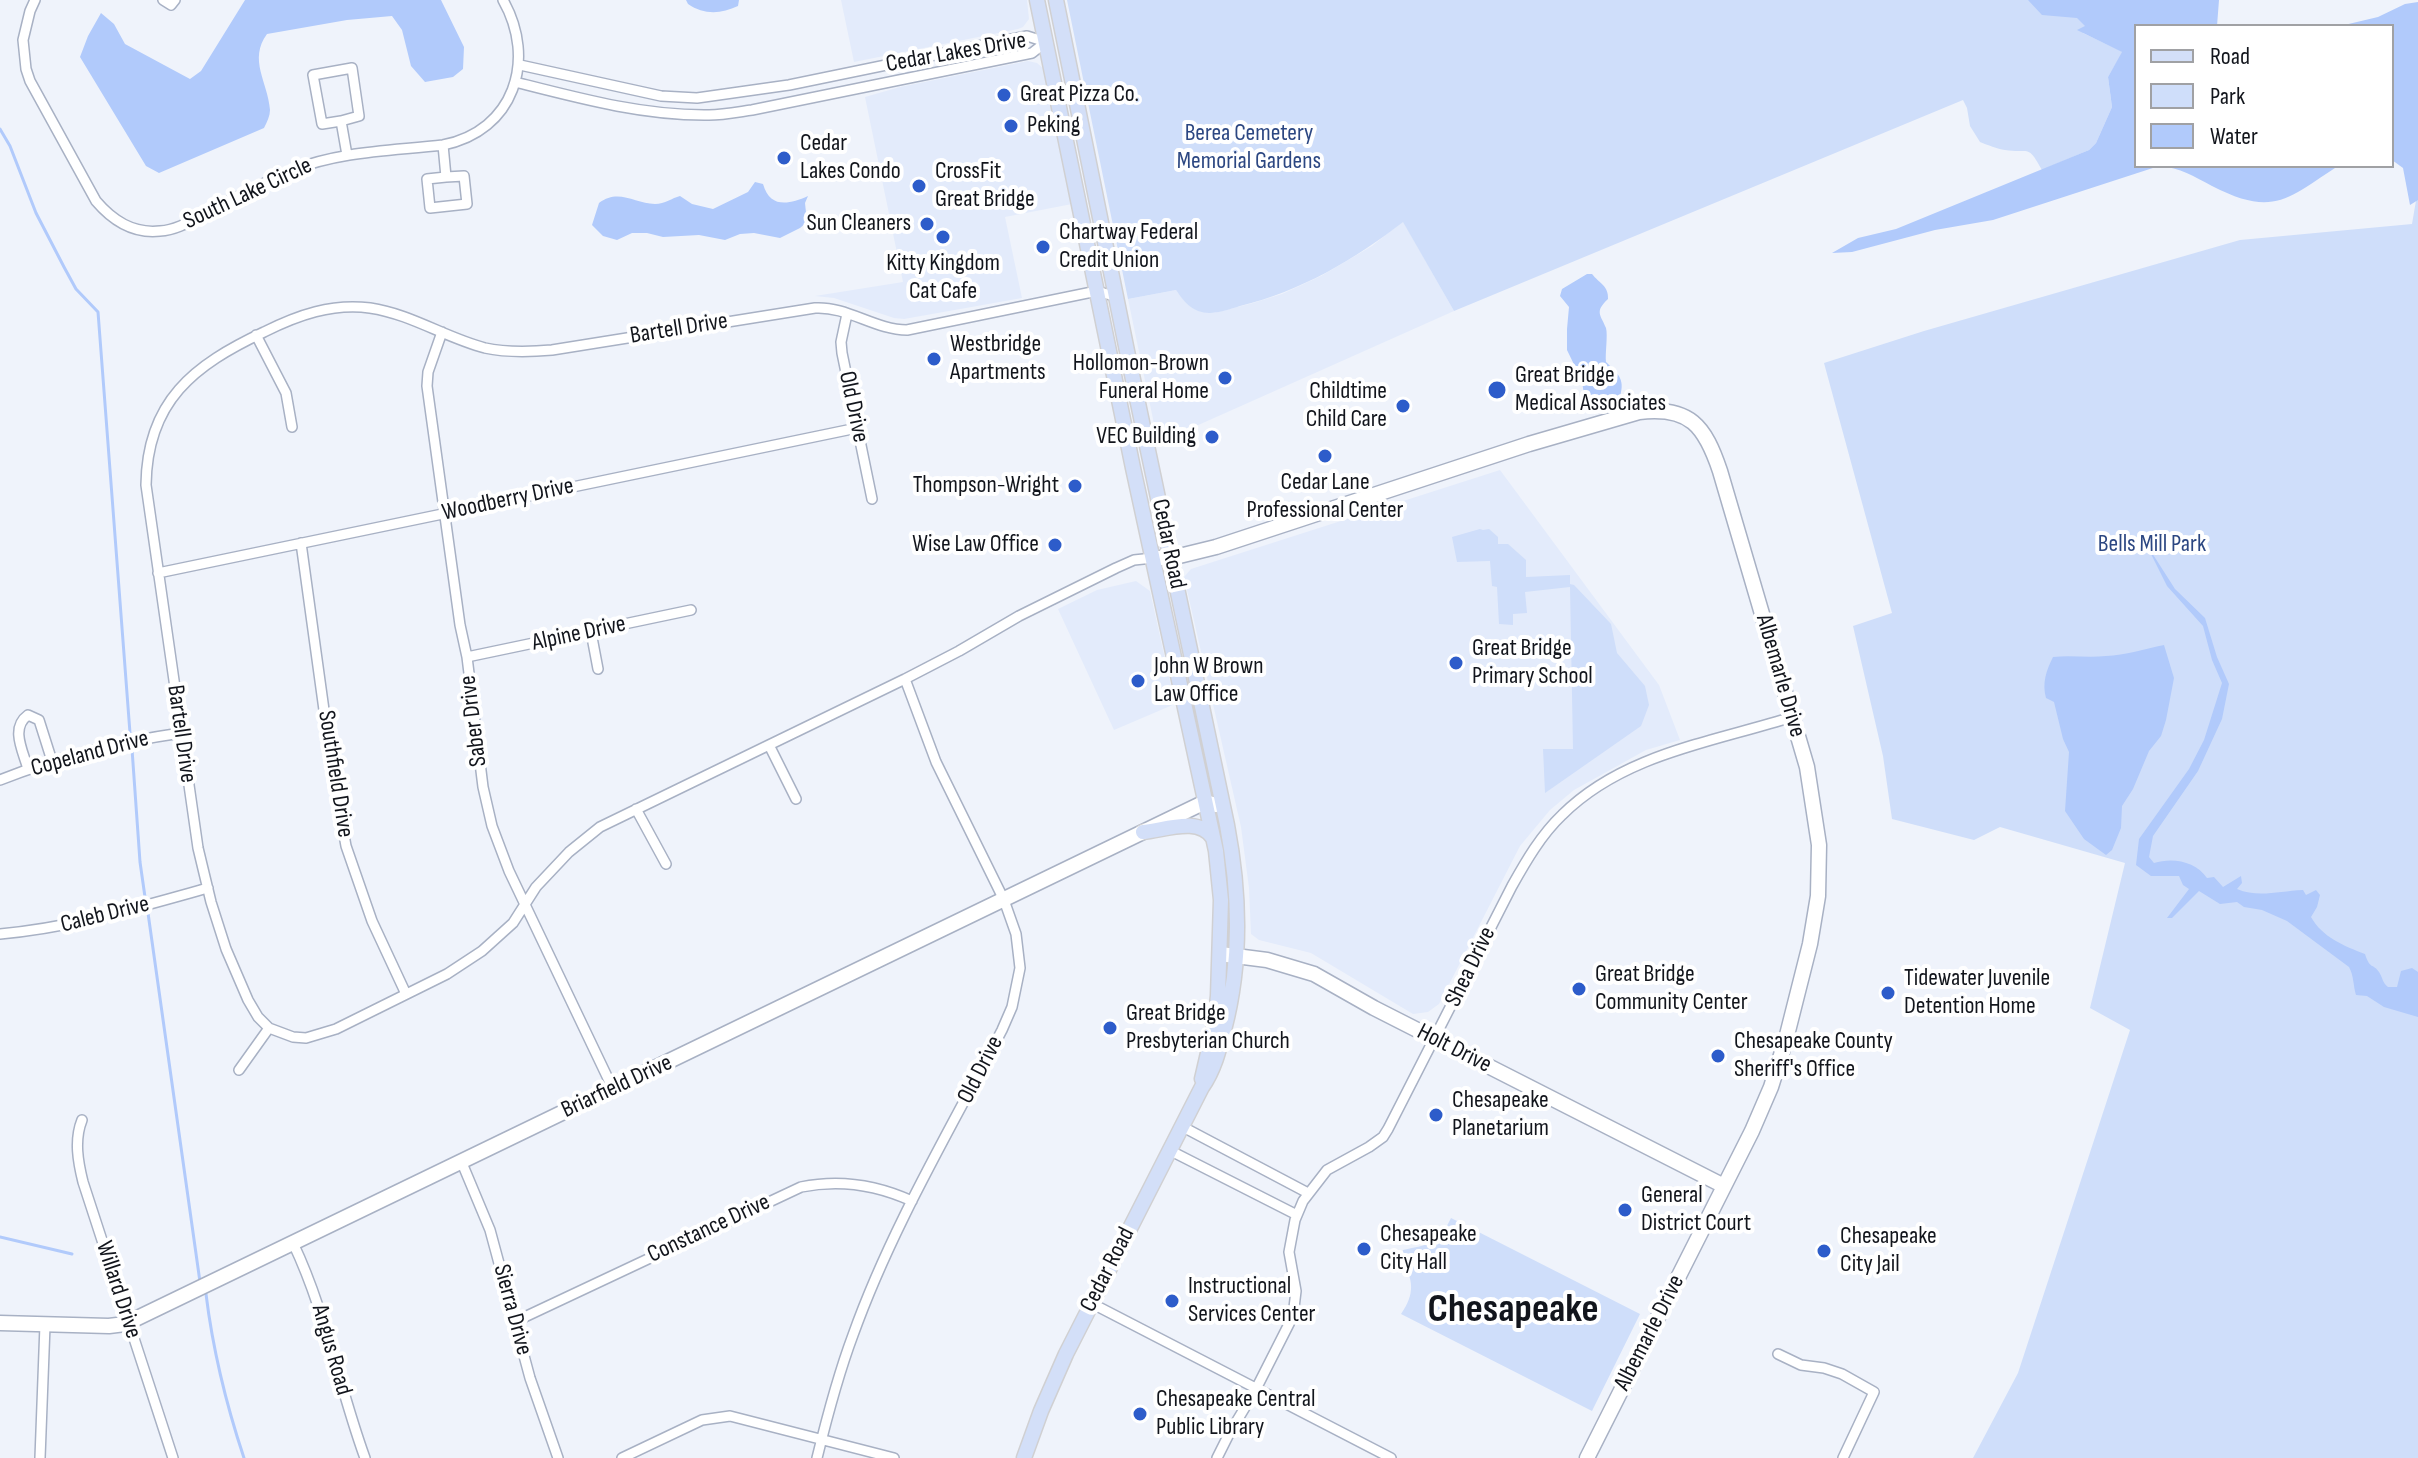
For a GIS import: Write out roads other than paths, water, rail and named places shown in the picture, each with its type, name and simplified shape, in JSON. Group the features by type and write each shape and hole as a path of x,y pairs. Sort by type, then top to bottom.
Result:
{"main road":[{"name":"Cedar Road","path":"1037,0 1213,839 1221,900 1220,954 1217,1009 1201,1073 1202,1087"},
{"name":"Cedar Road","path":"1024,1458 1054,1381 1091,1303 1210,1076 1231,998 1236,956 1235,875 1223,806 1056,1"},
{"path":"1056,1 1046,42 1053,45 1059,55 1077,144 1094,184"},
{"path":"1143,832 1195,826 1208,830 1213,839"}],"street":[{"name":"South Lake Circle","path":"35,0 23,40 23,55 30,81 90,192 106,213 125,226 148,232 173,229 296,169 347,155 443,145 472,135 489,124 509,97 520,65 519,38 503,0"},
{"path":"163,0 171,5 175,0"},
{"name":"Cedar Lakes Drive","path":"520,65 661,96 697,98 789,85 1027,36 1046,42"},
{"name":"Cedar Lakes Drive","path":"515,82 640,110 713,115 752,110 1032,53 1046,42"},
{"path":"352,68 359,116 341,121 322,124 313,75 352,68"},
{"path":"341,121 347,155"},
{"path":"443,145 446,177"},
{"path":"464,176 467,204 430,208 427,179 446,177 464,176"},
{"name":"Bartell Drive","path":"269,1028 248,1000 226,949 208,888 194,824 146,473 158,422 177,392 202,366 256,335 305,314 349,307 389,312 484,348 535,352 815,308 829,308 889,329 907,330 1097,291 1117,297"},
{"name":"Old Drive","path":"847,314 842,353 872,499"},
{"name":"Saber Drive","path":"442,332 426,379 467,657 476,746 488,812 500,849 613,1089"},
{"path":"256,335 286,393 292,427"},
{"name":"Albemarle Drive","path":"1153,558 1171,558 1275,529 1529,444 1639,412 1678,413 1691,419 1703,431 1713,449 1807,767 1817,821 1819,872 1816,913 1786,1039 1771,1087 1587,1458"},
{"name":"Woodberry Drive","path":"158,573 857,428"},
{"name":"Southfield Drive","path":"301,543 346,846 372,921 406,994"},
{"path":"239,1070 269,1028 293,1037 317,1036 447,974 482,951 513,923 536,887 569,852 600,827 905,679 1019,616 1116,568 1134,560 1153,558"},
{"name":"Alpine Drive","path":"467,657 691,610"},
{"path":"591,632 598,669"},
{"name":"Old Drive","path":"817,1458 853,1336 873,1286 912,1201 1012,1007 1020,968 1018,947 1004,900 936,762 905,679"},
{"path":"28,769 18,732 21,721 28,715 39,720 52,761"},
{"name":"Shea Drive","path":"1217,1458 1256,1389 1295,1307 1296,1291 1289,1252 1297,1215 1308,1193 1327,1170 1383,1137 1531,853 1562,815 1620,773 1674,751 1792,717"},
{"name":"Copeland Drive","path":"0,780 110,745 181,733"},
{"path":"769,745 796,799"},
{"path":"1205,802 1223,806"},
{"name":"Briarfield Drive","path":"0,1323 109,1326 128,1322 1205,802"},
{"path":"636,809 666,864"},
{"name":"Caleb Drive","path":"0,934 80,923 208,888"},
{"name":"Holt Drive","path":"1220,954 1283,964 1314,974 1724,1186"},
{"name":"Willard Drive","path":"82,1120 77,1135 83,1182 173,1458"},
{"path":"1183,1127 1308,1193"},
{"path":"1171,1151 1297,1215"},
{"name":"Sierra Drive","path":"462,1163 490,1230 530,1378 558,1458"},
{"name":"Constance Drive","path":"514,1322 801,1187 854,1184 888,1191 912,1201"},
{"name":"Angus Road","path":"293,1243 328,1334 365,1458"},
{"path":"1091,1303 1391,1458"},
{"path":"40,1458 45,1325"},
{"path":"1778,1354 1801,1365 1842,1374 1874,1392 1843,1458"},
{"path":"622,1458 702,1420 730,1416 894,1458"}],"water":[{"path":"245,0 441,0 464,47 463,69 453,77 425,82 411,66 402,30 392,16 347,20 267,34 259,53 270,110 264,128 159,173 146,166 80,57 101,13 114,24 125,44 190,79 201,71"},
{"path":"686,0 739,0 738,6 713,12 694,8"},
{"path":"2028,0 2219,0 2217,24 2134,24 2134,168 2153,168 1993,220 1935,230 1852,252 1832,253 1858,238 1896,229 2089,150 2096,143 2112,107 2108,77 2122,52 2077,30 2085,26 2077,18 2042,15"},
{"path":"2418,2 2418,200 2410,205 2403,168 2394,161 2394,24 2348,24 2378,17 2405,4"},
{"path":"2169,168 2335,168 2291,195 2265,202 2233,195"},
{"path":"755,182 763,184 775,201 794,201 808,196 805,203 807,222 780,238 754,233 725,240 699,235 663,237 632,233 617,240 603,236 592,225 599,203 613,197 655,204 680,196 692,204 713,209 748,192"},
{"path":"1592,274 1607,291 1608,299 1600,310 1607,331 1606,362 1621,382 1619,400 1606,407 1589,403 1567,350 1569,307 1560,296 1562,289"},
{"path":"2145,542 2175,589 2205,618 2229,684 2222,719 2198,771 2153,836 2149,857 2154,863 2168,860 2190,864 2207,878 2214,877 2223,887 2241,876 2242,883 2237,889 2245,892 2261,894 2303,890 2306,895 2316,890 2320,895 2311,917 2316,924 2334,940 2365,954 2388,987 2397,987 2401,971 2412,968 2418,972 2418,1017 2384,1007 2367,996 2356,995 2349,967 2287,921 2262,910 2244,907 2237,902 2220,904 2199,891 2172,918 2167,918 2189,889 2179,876 2151,876 2136,865 2139,839 2189,769 2204,740 2222,683 2203,626 2167,586"},
{"path":"2164,645 2174,678 2166,720 2161,736 2149,751 2122,806 2121,828 2112,850 2106,855 2084,839 2065,811 2069,752 2054,702 2046,698 2044,687 2047,672 2053,657 2113,655"}],"waterway":[{"path":"0,129 10,146 36,213 64,267 76,289 98,312 130,733"},
{"path":"132,749 145,897"},
{"path":"148,913 200,1282"},
{"path":"0,1237 72,1254"},
{"path":"206,1294 221,1377 244,1458"}],"place":[{"name":"Great Pizza Co.","path":"1004,95"},
{"name":"Peking","path":"1011,126"},
{"name":"Cedar Lakes Condo","path":"784,158"},
{"name":"CrossFit Great Bridge","path":"919,186"},
{"name":"Sun Cleaners","path":"927,224"},
{"name":"Kitty Kingdom Cat Cafe","path":"943,237"},
{"name":"Chartway Federal Credit Union","path":"1043,247"},
{"name":"Westbridge Apartments","path":"934,359"},
{"name":"Hollomon-Brown Funeral Home","path":"1225,378"},
{"name":"Great Bridge Medical Associates","path":"1497,390"},
{"name":"Childtime Child Care","path":"1403,406"},
{"name":"VEC Building","path":"1212,437"},
{"name":"Cedar Lane Professional Center","path":"1325,456"},
{"name":"Thompson-Wright","path":"1075,486"},
{"name":"Wise Law Office","path":"1055,545"},
{"name":"Great Bridge Primary School","path":"1456,663"},
{"name":"John W Brown Law Office","path":"1138,681"},
{"name":"Great Bridge Community Center","path":"1579,989"},
{"name":"Tidewater Juvenile Detention Home","path":"1888,993"},
{"name":"Great Bridge Presbyterian Church","path":"1110,1028"},
{"name":"Chesapeake County Sheriff's Office","path":"1718,1056"},
{"name":"Chesapeake Planetarium","path":"1436,1115"},
{"name":"General District Court","path":"1625,1210"},
{"name":"Chesapeake City Hall","path":"1364,1249"},
{"name":"Chesapeake City Jail","path":"1824,1251"},
{"name":"Instructional Services Center","path":"1172,1301"},
{"name":"Chesapeake Central Public Library","path":"1140,1414"}],"district":[{"name":"Chesapeake","path":"1513,1311"}],"park label":[{"name":"Berea Cemetery Memorial Gardens","path":"1249,148"},
{"name":"Bells Mill Park","path":"2152,545"}]}
